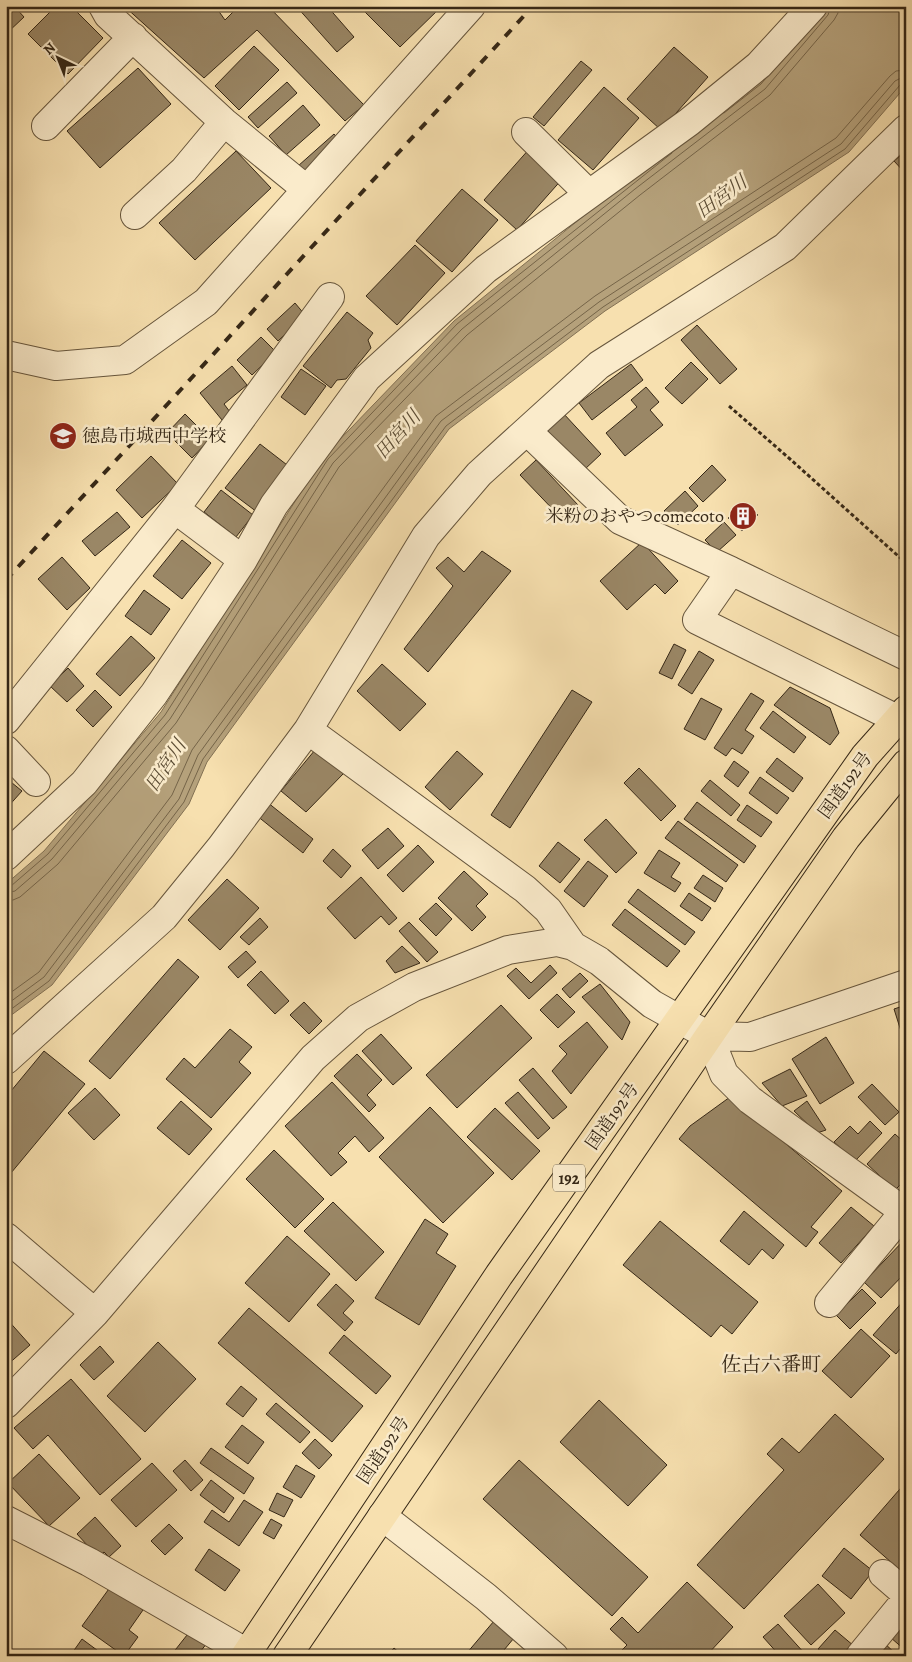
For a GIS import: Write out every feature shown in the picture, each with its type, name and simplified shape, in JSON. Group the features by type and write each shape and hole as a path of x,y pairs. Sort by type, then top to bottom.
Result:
{"highway":[{"name":"国道192号","path":"246,1654 499,1275 865,756 901,714"},
{"name":"国道192号","path":"287,1656 846,838 903,770"}],"street":[{"path":"103,6 108,14 224,122 306,189"},
{"path":"6,355 56,366 125,360 206,302 471,6"},
{"path":"6,856 84,784 154,694 243,560 274,506 367,378 486,269 689,122 760,65 813,6"},
{"path":"46,126 133,37"},
{"path":"135,216 184,170 224,122"},
{"path":"6,1060 164,917 221,847 308,730 426,536 479,474 598,365 784,247 906,129"},
{"path":"526,132 590,194"},
{"path":"6,720 175,510 330,297"},
{"path":"528,431 620,520 731,571 906,656"},
{"path":"175,510 243,560"},
{"path":"731,571 697,620 901,714"},
{"path":"308,730 525,889 548,910 573,946"},
{"path":"6,750 36,782"},
{"path":"6,1404 95,1313 313,1058 358,1018 414,987 508,950 557,942 573,946 599,961 652,1004 709,1036 750,1037 906,984"},
{"path":"709,1036 724,1074 750,1100 905,1213 828,1303"},
{"path":"6,1237 95,1313"},
{"path":"382,1516 486,1598 554,1656"},
{"path":"6,1520 89,1562 246,1654"},
{"path":"883,1574 906,1594"},
{"path":"860,1656 906,1600"}],"path":[{"path":"729,406 798,465 906,563"}],"water":[{"name":"田宮川","path":"821,6 906,6 906,86 849,152 605,311 449,429 207,762 189,804 52,985 6,1019 6,884 44,851 161,712 324,456 454,321 628,180"}],"building":[{"path":"6,6 14,6 24,17 6,34"},
{"path":"56,6 71,6 103,38 68,74 28,34"},
{"path":"124,6 215,6 225,20 239,6 268,6 364,105 345,121 257,30 204,78"},
{"path":"296,6 327,6 354,37 337,52"},
{"path":"359,6 442,6 400,47"},
{"path":"254,46 279,70 239,110 215,86"},
{"path":"674,47 708,77 661,130 627,99"},
{"path":"581,61 592,70 544,126 533,117"},
{"path":"138,68 171,104 100,168 67,131"},
{"path":"287,82 297,93 258,128 248,117"},
{"path":"604,87 639,118 593,170 558,140"},
{"path":"303,105 320,125 286,155 269,136"},
{"path":"334,134 341,142 305,174 298,166"},
{"path":"531,147 564,177 517,230 484,200"},
{"path":"236,151 271,188 195,260 159,223"},
{"path":"906,151 906,174 894,161"},
{"path":"462,189 498,220 452,272 416,241"},
{"path":"415,245 445,273 397,325 366,296"},
{"path":"295,303 305,315 278,341 267,329"},
{"path":"347,312 373,333 368,340 371,348 346,379 337,380 331,388 303,366"},
{"path":"697,325 737,369 720,384 681,340"},
{"path":"261,337 276,352 252,375 237,360"},
{"path":"691,362 708,379 682,404 665,388"},
{"path":"631,364 643,380 592,420 579,403"},
{"path":"232,366 247,385 224,404 230,412 222,420 200,393"},
{"path":"301,369 326,386 305,415 281,397"},
{"path":"646,387 659,402 650,410 663,425 625,456 606,433 637,407 631,400"},
{"path":"563,413 601,454 584,470 546,429"},
{"path":"185,414 210,439 192,458 167,433"},
{"path":"260,444 291,468 257,512 225,488"},
{"path":"151,456 178,484 142,518 116,490"},
{"path":"536,460 578,505 563,520 520,475"},
{"path":"712,465 726,480 703,502 689,488"},
{"path":"221,490 253,515 236,537 204,512"},
{"path":"685,491 698,506 678,525 664,511"},
{"name":"米粉のおやつcomecoto","path":"744,502 758,515 742,531 728,518"},
{"path":"117,512 130,527 95,556 82,541"},
{"path":"724,522 736,535 717,552 705,540"},
{"path":"182,540 211,563 182,599 153,576"},
{"path":"642,542 678,581 665,594 655,584 627,610 600,581"},
{"path":"482,551 511,571 428,672 404,649 453,586 436,568 448,557 464,572"},
{"path":"62,557 90,588 67,610 38,579"},
{"path":"144,590 170,609 151,635 125,616"},
{"path":"131,636 155,658 120,696 96,674"},
{"path":"674,644 686,650 672,679 659,673"},
{"path":"699,651 714,660 692,694 678,685"},
{"path":"382,664 426,704 400,731 357,691"},
{"path":"68,668 84,686 67,702 50,686"},
{"path":"790,687 830,708 839,733 830,745 774,705"},
{"path":"95,690 112,707 93,727 76,710"},
{"path":"572,690 592,702 510,828 491,815"},
{"path":"751,693 764,701 745,730 754,736 742,754 732,748 726,756 714,748"},
{"path":"701,698 722,709 705,740 684,729"},
{"path":"773,711 806,737 794,753 760,728"},
{"path":"315,750 344,773 306,812 281,791"},
{"path":"457,751 483,774 450,810 425,787"},
{"path":"777,758 803,778 793,792 766,772"},
{"path":"734,761 749,772 738,787 724,776"},
{"path":"639,768 676,806 661,821 624,783"},
{"path":"760,777 789,798 777,814 749,793"},
{"path":"6,778 22,791 6,809"},
{"path":"710,780 740,805 731,816 701,791"},
{"path":"267,802 313,839 303,853 256,815"},
{"path":"697,802 756,846 744,863 684,819"},
{"path":"747,805 772,822 761,837 737,820"},
{"path":"606,819 637,853 616,873 584,840"},
{"path":"678,821 738,865 726,882 665,838"},
{"path":"388,828 404,846 378,869 362,850"},
{"path":"558,842 580,859 560,883 539,866"},
{"path":"418,845 434,862 403,892 387,875"},
{"path":"333,849 351,866 341,878 323,861"},
{"path":"659,850 680,863 671,877 681,883 675,892 644,873"},
{"path":"588,861 608,876 584,907 564,891"},
{"path":"464,871 488,894 476,906 486,917 472,931 438,898"},
{"path":"703,875 723,888 715,902 694,888"},
{"path":"361,877 397,918 389,925 381,916 355,939 327,908"},
{"path":"227,879 259,908 220,950 188,920"},
{"path":"638,889 695,932 685,945 628,902"},
{"path":"689,893 711,908 702,921 680,906"},
{"path":"436,903 452,919 436,936 419,919"},
{"path":"625,909 680,951 667,967 612,925"},
{"path":"260,918 268,927 249,945 240,937"},
{"path":"409,922 438,952 427,962 399,931"},
{"path":"402,946 420,963 395,973 386,961"},
{"path":"246,951 256,962 238,978 228,967"},
{"path":"178,959 199,977 110,1079 89,1061"},
{"path":"550,965 557,973 529,999 507,976 516,968 531,983"},
{"path":"261,971 289,1001 275,1014 247,985"},
{"path":"580,973 588,981 570,998 562,989"},
{"path":"600,984 630,1022 622,1040 582,997"},
{"path":"557,994 575,1012 558,1028 540,1010"},
{"path":"304,1002 322,1021 309,1034 290,1015"},
{"path":"501,1005 532,1038 457,1108 426,1075"},
{"path":"906,1005 906,1047 894,1009"},
{"path":"587,1022 608,1047 571,1094 552,1071 567,1054 559,1046"},
{"path":"230,1029 252,1047 239,1062 251,1073 211,1118 166,1079 184,1058 195,1068"},
{"path":"381,1034 412,1068 393,1085 362,1051"},
{"path":"826,1037 854,1083 820,1104 792,1059"},
{"path":"44,1051 85,1084 6,1179 6,1097"},
{"path":"357,1054 382,1080 367,1095 376,1105 369,1112 334,1076"},
{"path":"533,1068 567,1107 553,1119 519,1080"},
{"path":"790,1069 807,1096 782,1106 762,1083"},
{"path":"332,1082 384,1138 369,1152 355,1136 338,1153 347,1162 331,1176 285,1126"},
{"path":"872,1084 899,1112 885,1125 858,1097"},
{"path":"95,1088 120,1115 94,1140 68,1113"},
{"path":"518,1092 550,1128 538,1139 505,1103"},
{"path":"730,1097 842,1191 811,1227 818,1232 806,1247 679,1139 690,1126"},
{"path":"181,1101 212,1129 189,1155 157,1128"},
{"path":"807,1101 826,1130 817,1133 794,1111"},
{"path":"430,1107 494,1173 443,1223 379,1157"},
{"path":"495,1108 540,1151 512,1180 467,1137"},
{"path":"870,1121 882,1133 855,1161 834,1142 850,1126 858,1134"},
{"path":"895,1134 906,1144 906,1179 895,1190 867,1164"},
{"path":"274,1150 324,1199 295,1228 246,1179"},
{"path":"333,1202 384,1252 356,1281 304,1231"},
{"path":"851,1207 874,1226 841,1263 819,1243"},
{"path":"744,1211 784,1245 773,1259 762,1249 749,1265 720,1241"},
{"path":"425,1219 448,1234 436,1253 456,1266 419,1325 375,1298"},
{"path":"660,1221 758,1302 732,1334 721,1325 711,1337 623,1265"},
{"path":"287,1236 330,1274 289,1322 245,1283"},
{"path":"906,1238 906,1272 881,1298 864,1282"},
{"path":"336,1284 354,1301 343,1313 353,1322 345,1331 317,1305"},
{"path":"862,1289 876,1303 850,1329 836,1315"},
{"path":"906,1298 906,1355 900,1349 896,1354 873,1335"},
{"path":"249,1308 363,1406 332,1442 218,1343"},
{"path":"6,1318 30,1345 6,1366"},
{"path":"861,1329 890,1356 851,1398 822,1371"},
{"path":"344,1335 391,1376 376,1394 329,1353"},
{"path":"158,1342 196,1379 145,1432 107,1396"},
{"path":"100,1346 114,1362 94,1380 80,1365"},
{"path":"71,1379 141,1459 100,1495 48,1435 33,1449 14,1428"},
{"path":"241,1386 257,1399 243,1417 226,1404"},
{"path":"599,1400 667,1465 628,1506 560,1442"},
{"path":"276,1403 310,1432 300,1443 266,1414"},
{"path":"835,1414 884,1459 744,1609 697,1565 784,1470 767,1454 782,1438 799,1453"},
{"path":"242,1425 264,1442 248,1464 225,1447"},
{"path":"315,1439 332,1455 319,1469 302,1453"},
{"path":"211,1448 254,1478 244,1494 200,1463"},
{"path":"39,1454 80,1498 49,1526 8,1483"},
{"path":"185,1460 203,1480 191,1491 173,1471"},
{"path":"519,1460 648,1577 612,1616 483,1499"},
{"path":"152,1463 177,1490 136,1527 111,1500"},
{"path":"296,1465 315,1476 301,1498 283,1487"},
{"path":"211,1480 234,1498 224,1513 200,1495"},
{"path":"906,1482 906,1563 900,1570 860,1535"},
{"path":"277,1493 293,1500 284,1517 269,1510"},
{"path":"244,1500 263,1512 239,1546 204,1522 212,1510 229,1522"},
{"path":"95,1517 121,1546 109,1557 104,1552 98,1557 77,1534"},
{"path":"271,1519 282,1525 274,1539 263,1533"},
{"path":"169,1524 183,1538 165,1555 151,1541"},
{"path":"844,1548 873,1571 851,1599 822,1576"},
{"path":"209,1549 240,1570 225,1591 195,1570"},
{"path":"687,1582 733,1627 706,1656 626,1656 621,1651 627,1645 610,1629 622,1617 638,1633"},
{"path":"818,1584 845,1613 811,1645 784,1616"},
{"path":"111,1586 143,1610 129,1630 138,1637 124,1656 82,1626"},
{"path":"906,1619 906,1651 890,1637"},
{"path":"494,1621 514,1638 499,1656 468,1656 466,1654"},
{"path":"778,1624 806,1655 780,1656 763,1637"},
{"path":"191,1630 207,1643 197,1656 175,1656 172,1654"},
{"path":"835,1630 854,1646 846,1656 827,1656 818,1649"},
{"path":"82,1639 105,1656 70,1656"},
{"path":"881,1640 898,1656 869,1656"},
{"path":"394,1648 403,1656 387,1656"}],"railway":[{"path":"6,580 533,6"}],"place":[{"name":"徳島市城西中学校","path":"63,436"},
{"name":"米粉のおやつcomecoto","path":"743,516"}],"district":[{"name":"佐古六番町","path":"771,1364"}]}
